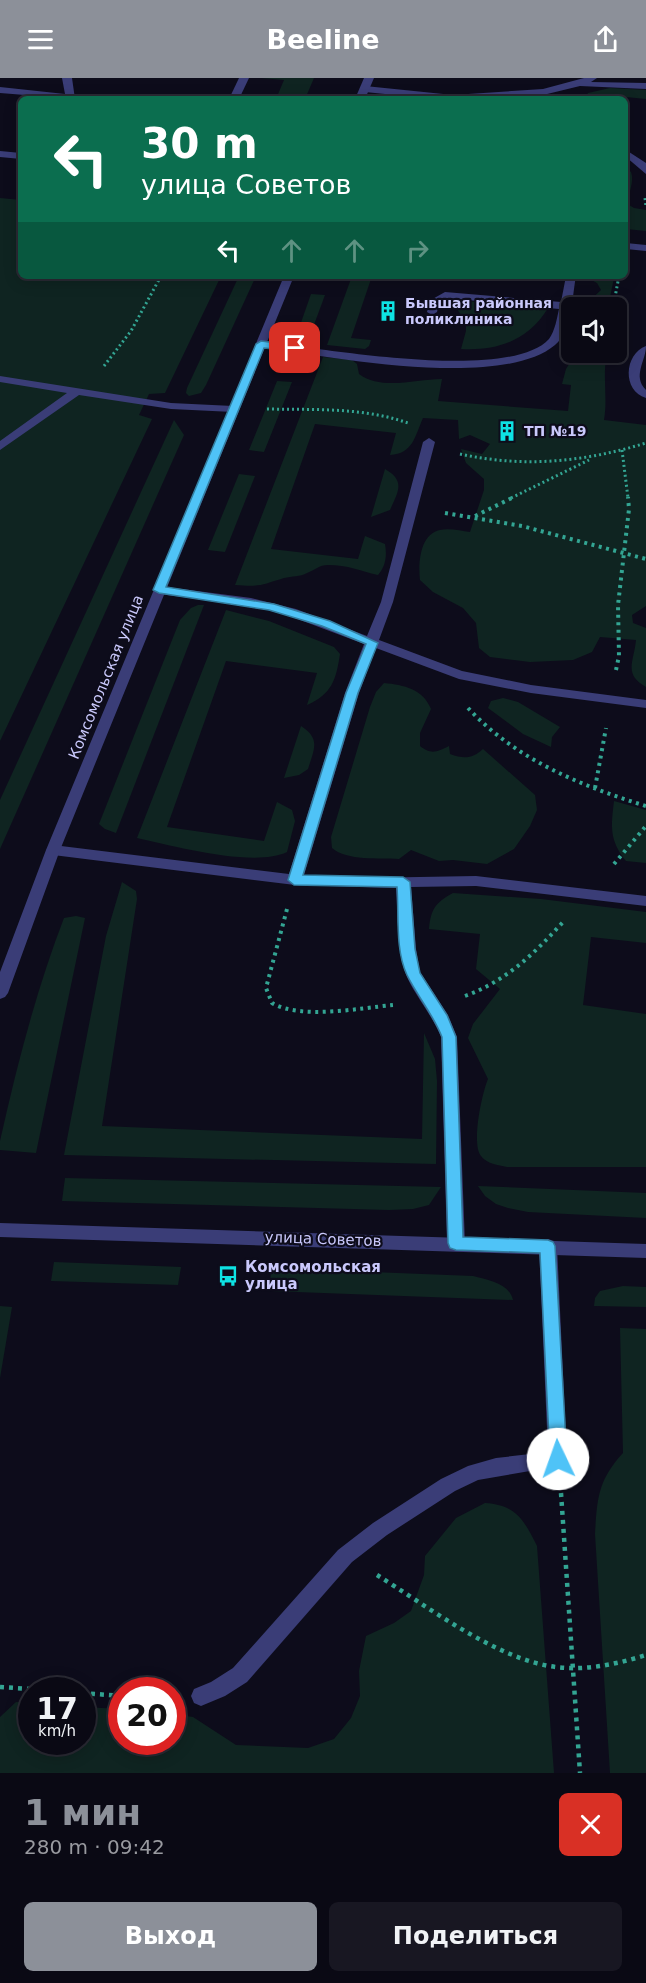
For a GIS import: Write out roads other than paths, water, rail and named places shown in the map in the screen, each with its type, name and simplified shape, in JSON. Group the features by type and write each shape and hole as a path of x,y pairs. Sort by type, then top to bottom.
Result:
{"street":[{"path":"67,78 70,96"},
{"path":"235,96 244,78"},
{"path":"361,96 369,78"},
{"path":"535,96 581,84 592,78"},
{"path":"581,84 646,86"},
{"path":"365,88 440,96"},
{"path":"0,90 52,96"},
{"path":"0,154 18,156"},
{"path":"628,156 643,165 646,171"},
{"path":"628,246 646,248"},
{"name":"Комсомольская улица","path":"0,993 53,850 288,279"},
{"path":"566,297 570,279"},
{"path":"432,312 434,301 445,295 561,306"},
{"path":"261,344 447,363 511,361 537,353 552,342 561,322"},
{"path":"646,349 635,364 633,374 634,383 640,392 646,395"},
{"path":"0,379 171,406 233,409"},
{"path":"0,446 76,392"},
{"path":"294,880 352,693 387,602 429,442"},
{"path":"159,590 270,606 326,624 436,668 489,682 646,704"},
{"path":"53,850 294,880 476,881 646,901"},
{"path":"403,882 408,949 413,973 432,1003 449,1037 456,1243"},
{"name":"улица Советов","path":"0,1230 456,1243 646,1251"},
{"path":"201,1696 218,1689 240,1675 345,1556 380,1529 448,1485 475,1472 558,1459 548,1246"}],"place":[{"name":"Бывшая районная поликлиника","path":"388,311"},
{"name":"ТП №19","path":"507,431"},
{"name":"Комсомольская улица","path":"228,1276"}]}
